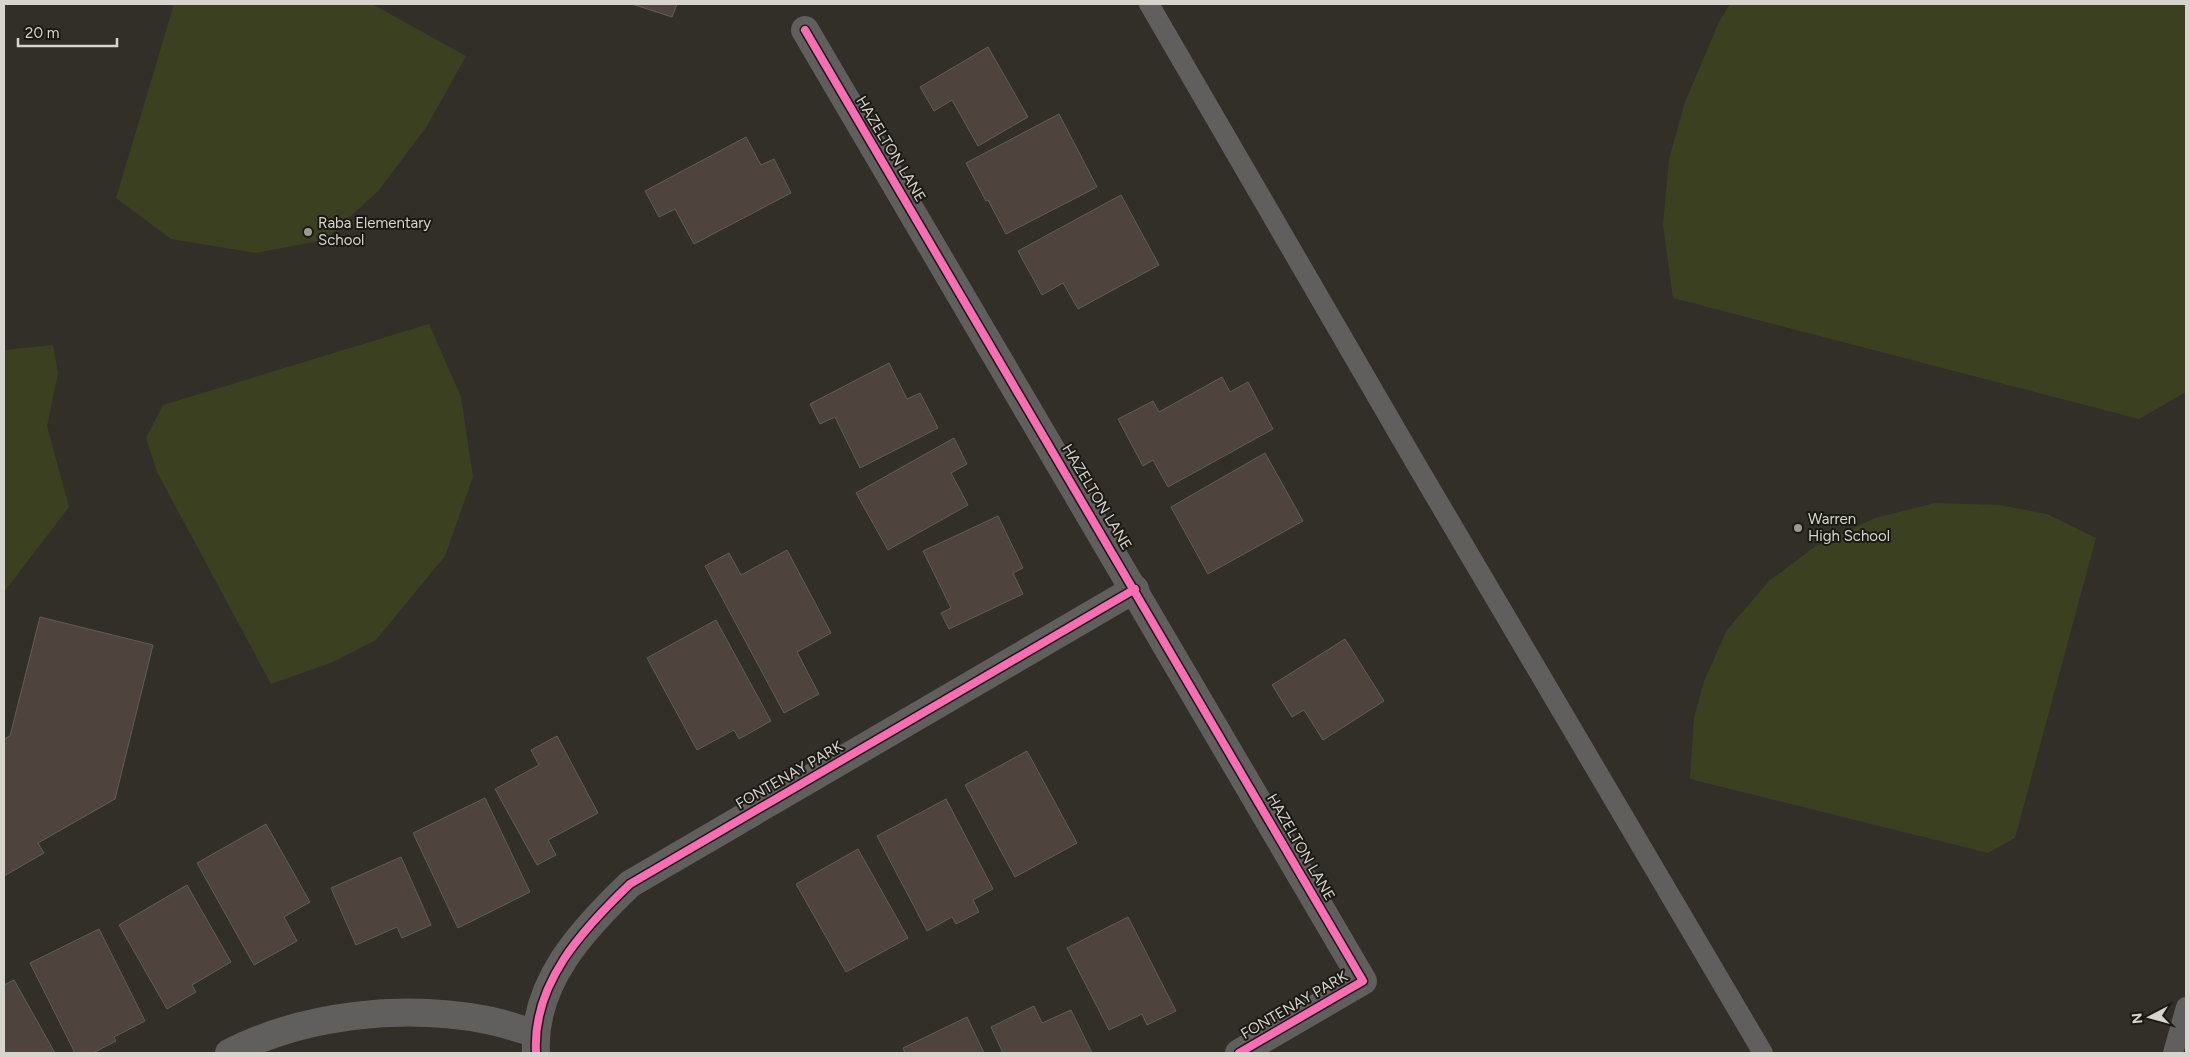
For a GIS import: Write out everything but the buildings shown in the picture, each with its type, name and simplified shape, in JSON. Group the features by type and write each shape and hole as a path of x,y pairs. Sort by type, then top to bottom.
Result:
{"street":[{"name":"HAZELTON LANE","path":"805,30 1135,589 1363,981"},
{"name":"FONTENAY PARK","path":"536,1043 545,994 575,940 630,884 1135,589"},
{"name":"FONTENAY PARK","path":"1239,1053 1363,981"},
{"path":"229,1053 252,1041 308,1024 380,1013 419,1013 486,1020 536,1043"}],"lane":[{"path":"1149,4 1416,464 1763,1053"},
{"path":"2173,1053 2186,1007"}],"green space":[{"path":"174,4 372,4 466,56 427,126 379,190 325,240 256,253 171,239 116,198"},
{"path":"1730,4 2186,4 2186,392 2139,419 1673,298 1663,225 1669,159 1685,102 1719,22"},
{"path":"429,324 461,397 473,477 445,556 376,640 333,662 271,684 157,472 146,438 163,405"},
{"path":"53,345 58,373 47,426 69,507 4,592 4,350"},
{"path":"1935,503 2000,505 2047,514 2096,538 2015,838 1988,853 1690,779 1694,718 1704,681 1727,630 1769,581 1816,546 1875,518"}],"cycle path":[{"path":"805,30 1363,981 1239,1053"},
{"path":"536,1053 537,1027 542,1003 564,959 595,920 630,884 1135,589"}],"place":[{"name":"Raba Elementary School","path":"308,232"},
{"name":"Warren High School","path":"1798,528"}]}
